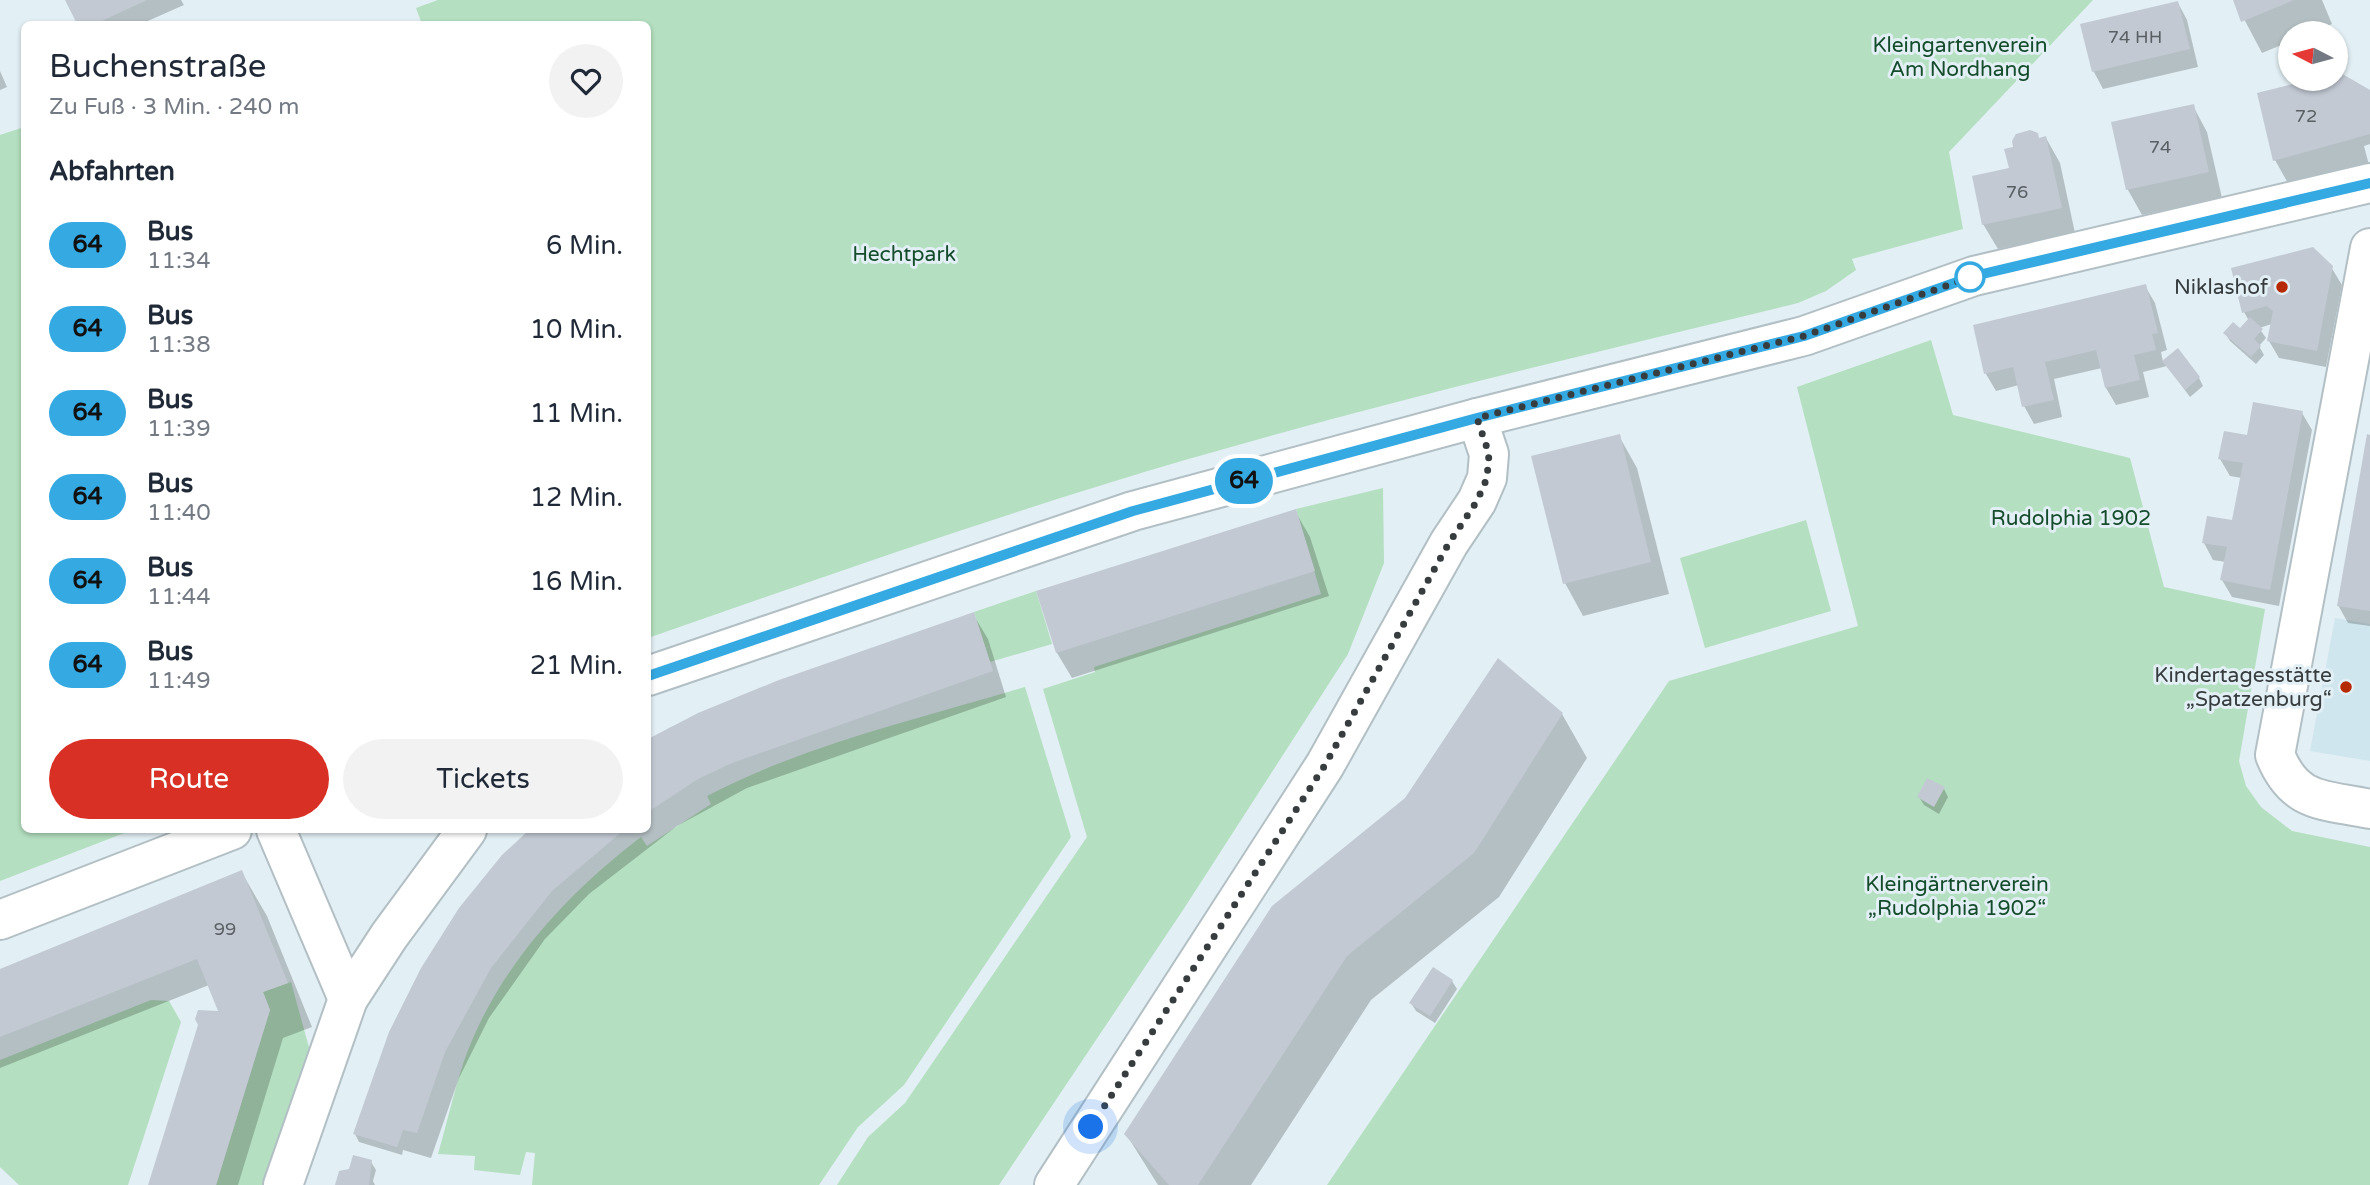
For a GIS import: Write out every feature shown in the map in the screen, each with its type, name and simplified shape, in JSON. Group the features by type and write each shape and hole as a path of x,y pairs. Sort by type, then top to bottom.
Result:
{"street":[{"path":"651,675 1133,511 1477,418 1804,336 1940,286 2370,183"},
{"path":"2370,248 2275,755 2285,779 2307,796 2370,809"},
{"path":"1054,1185 1325,765 1449,543 1477,501 1487,478 1489,454 1477,418"},
{"path":"0,920 224,833"},
{"path":"277,833 348,999"},
{"path":"283,1185 348,999 389,936 465,833"}],"shaded area":[{"name":"Kindertagesstätte „Spatzenburg“","path":"2335,618 2370,624 2370,761 2310,751"}],"green space":[{"name":"Hechtpark","path":"438,0 2093,0 1949,152 1963,229 1852,259 1856,270 1826,291 1798,303 1414,398 1261,438 1117,480 848,568 651,637 651,21 421,21 416,8"},
{"path":"21,128 21,833 124,833 0,881 0,135"},
{"name":"Kleingärtnerverein „Rudolphia 1902“","path":"1931,340 1953,415 2130,458 2164,587 2265,609 2239,761 2246,786 2261,807 2292,831 2370,847 2370,1185 1327,1185 1669,681 1858,626 1797,387"},
{"path":"1383,488 1384,563 1348,654 1183,910 999,1185 837,1185 868,1137 905,1103 1087,837 1043,689 1095,672 1094,667 1321,594 1296,509"},
{"path":"1806,520 1831,611 1705,648 1680,558"},
{"path":"1036,591 1052,644 990,662 974,612"},
{"path":"1025,687 1071,837 904,1085 858,1127 819,1185 532,1185 535,1153 526,1152 520,1175 474,1170 475,1156 438,1154 464,1061 495,996 536,936 586,883 613,859 641,837 647,846 711,804 707,796 745,778 823,747"},
{"path":"291,982 313,1062 274,1185 216,1185 270,1010 263,992"},
{"path":"151,1000 169,1001 181,1022 128,1185 19,1185 0,1167 0,1060"}],"building":[{"path":"65,0 147,0 102,21 76,21"},
{"path":"2233,0 2294,0 2241,22"},
{"path":"2178,1 2190,49 2092,72 2080,24"},
{"path":"2348,77 2370,90 2370,134 2273,161 2257,93 2278,88 2278,91 2348,91"},
{"path":"2194,104 2209,172 2126,190 2111,122"},
{"path":"2030,130 2038,133 2039,138 2046,136 2062,208 1982,225 1972,176 2009,168 2004,149 2013,147 2012,141 2016,134"},
{"name":"Niklashof","path":"2313,247 2333,266 2317,351 2267,341 2273,311 2267,306 2242,313 2231,268"},
{"path":"2146,284 2158,333 2152,334 2156,350 2134,355 2140,380 2105,388 2096,350 2045,362 2054,400 2022,407 2013,367 1984,374 1973,325"},
{"path":"2250,317 2263,329 2254,339 2261,346 2251,357 2223,333 2233,322 2240,328"},
{"path":"2178,348 2200,377 2185,390 2162,361"},
{"path":"2253,402 2303,411 2270,590 2220,580 2227,547 2202,543 2207,516 2232,520 2243,463 2218,459 2224,431 2247,435"},
{"path":"1620,434 1651,562 1563,584 1531,456"},
{"path":"2367,434 2370,435 2370,611 2337,606"},
{"path":"1296,509 1315,571 1056,653 1036,591"},
{"path":"974,612 993,671 732,763 698,779 651,810 651,737 698,713 779,680"},
{"path":"1498,658 1563,713 1474,853 1347,956 1198,1185 1169,1185 1124,1134 1272,906 1405,798"},
{"path":"1927,778 1945,787 1934,807 1917,797"},
{"path":"526,833 620,833 552,891 491,968 445,1052 417,1133 403,1130 397,1147 353,1134 389,1032 421,968 459,908 502,855"},
{"path":"242,870 288,983 263,992 270,1010 216,1185 148,1185 198,1025 195,1019 198,1010 218,1011 197,959 0,1037 0,969"},
{"path":"1433,967 1453,980 1430,1016 1409,1003"},
{"path":"353,1155 372,1160 369,1185 335,1185 339,1171 349,1169"}],"bus line":[{"name":"64","path":"651,675 911,584 1133,511 1477,418 1804,336 1974,276 2370,183"}],"place":[{"name":"Niklashof","path":"2282,287"},
{"name":"Kindertagesstätte „Spatzenburg“","path":"2346,687"}],"route":[{"path":"1091,1127 1186,985 1325,765 1449,543 1477,501 1487,478 1489,454 1477,418 1804,336 1974,276 1970,277"}],"park label":[{"name":"Kleingartenverein Am Nordhang","path":"1960,57"},
{"name":"Rudolphia 1902","path":"2071,518"}]}
